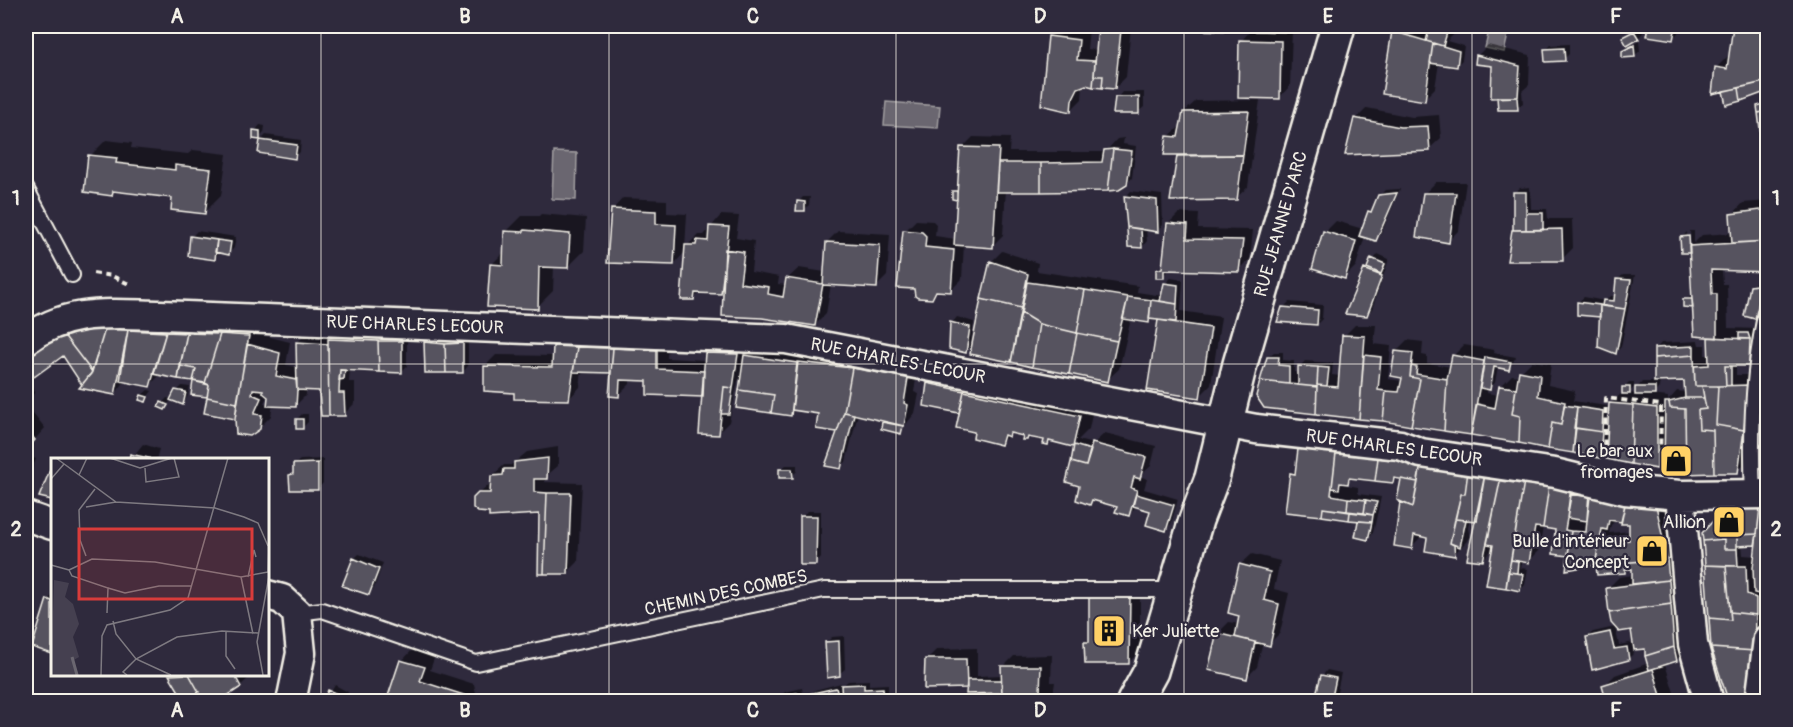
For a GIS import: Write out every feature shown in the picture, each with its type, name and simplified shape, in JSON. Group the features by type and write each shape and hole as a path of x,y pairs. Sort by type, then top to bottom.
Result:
{"street":[{"name":"RUE JEANNE D'ARC","path":"1134,702 1151,671 1196,520 1212,477 1240,364 1338,26"},
{"name":"RUE CHARLES LECOUR","path":"26,340 59,320 82,315 161,315 786,339 1226,423 1400,445 1422,453 1555,473 1611,487 1680,495 1760,495"},
{"path":"1680,495 1693,644 1709,702"},
{"path":"26,516 51,525"},
{"path":"268,595 282,600 297,613 301,653 291,702"},
{"path":"1761,702 1766,650"}],"lane":[{"path":"26,188 72,275"},
{"path":"1760,495 1753,432 1759,340 1767,303"},
{"name":"CHEMIN DES COMBES","path":"297,613 322,610 476,663 824,590 1175,590"}],"path":[{"path":"1603,462 1606,398 1661,405 1659,472"}],"shaded area":[{"path":"1490,26 1510,26 1504,52 1485,48"},
{"path":"886,102 940,106 938,128 884,125"},
{"path":"554,152 577,153 576,200 552,199"}],"building":[{"path":"1088,26 1123,26 1121,30"},
{"path":"1123,26 1303,26 1302,32 1122,29"},
{"path":"1372,26 1393,26 1391,31"},
{"path":"1414,26 1449,26 1443,46 1426,41 1429,30"},
{"path":"1649,26 1676,26 1673,40 1647,36"},
{"path":"1733,26 1768,26 1768,81 1712,94 1715,67 1727,69"},
{"path":"1098,28 1121,30 1115,89 1102,88 1103,76 1094,76"},
{"path":"1392,31 1433,43 1425,101 1382,94"},
{"path":"1634,31 1639,39 1627,46 1622,37"},
{"path":"1048,36 1079,40 1077,60 1095,61 1093,87 1086,85 1078,88 1072,100 1071,112 1041,105"},
{"path":"1239,40 1281,41 1280,99 1238,98"},
{"path":"1433,43 1459,51 1457,67 1430,63"},
{"path":"1634,45 1635,57 1622,58 1622,51"},
{"path":"1564,48 1565,61 1545,62 1544,49"},
{"path":"1476,55 1520,66 1518,97 1491,98 1492,66 1475,64"},
{"path":"1094,76 1103,76 1102,88 1093,87"},
{"path":"1768,81 1768,91 1741,101 1739,88"},
{"path":"1739,88 1741,101 1726,105 1723,91"},
{"path":"1115,97 1139,97 1139,114 1113,114"},
{"path":"1497,97 1517,97 1518,110 1498,110"},
{"path":"1768,103 1768,111 1758,113 1757,106"},
{"path":"1249,111 1243,155 1164,155 1167,136 1178,137 1183,112"},
{"path":"1768,111 1768,145 1762,145 1758,113"},
{"path":"1354,118 1400,127 1428,126 1430,151 1345,155"},
{"path":"253,130 260,131 260,140 253,139"},
{"path":"260,140 297,145 295,159 258,153"},
{"path":"960,147 999,148 993,248 954,245"},
{"path":"1113,149 1108,191 1041,192 1041,163 1102,162 1104,150"},
{"path":"1113,149 1132,151 1127,185 1119,190 1108,191"},
{"path":"88,155 117,158 116,163 175,170 175,165 211,169 205,214 171,210 172,198 113,191 112,196 84,192"},
{"path":"1243,155 1237,200 1170,201 1177,156"},
{"path":"998,163 1041,163 1041,192 996,192"},
{"path":"952,191 957,191 957,200 952,199"},
{"path":"1513,192 1526,192 1526,230 1513,230"},
{"path":"1397,193 1376,241 1359,236 1368,211 1371,212 1378,195"},
{"path":"1423,193 1456,193 1449,243 1416,237"},
{"path":"1124,196 1157,200 1158,232 1127,227"},
{"path":"797,201 805,202 805,211 796,211"},
{"path":"611,209 656,211 656,224 676,225 674,265 607,263"},
{"path":"1768,209 1768,241 1732,243 1730,214"},
{"path":"1526,213 1543,213 1543,230 1526,230"},
{"path":"1167,223 1188,225 1187,239 1243,240 1239,272 1164,270 1164,278 1156,278 1156,270 1162,268"},
{"path":"709,226 729,227 721,294 695,293 694,300 681,300 685,245 696,245 697,240 708,241"},
{"path":"1127,227 1141,229 1142,248 1128,247"},
{"path":"1562,229 1563,261 1507,261 1512,230"},
{"path":"524,230 570,234 568,268 539,267 538,309 487,307 490,264 503,265 504,231 524,232"},
{"path":"903,230 922,232 926,236 925,247 954,250 951,292 936,291 932,299 918,298 915,296 914,289 897,288"},
{"path":"1323,231 1356,241 1345,279 1312,269"},
{"path":"190,236 217,240 215,260 188,256"},
{"path":"1689,236 1690,253 1681,253 1680,237"},
{"path":"217,240 231,242 229,255 215,252"},
{"path":"1768,241 1768,272 1711,270 1712,294 1717,294 1717,338 1694,336 1689,246"},
{"path":"826,242 880,245 877,288 823,285"},
{"path":"725,249 744,252 740,283 769,287 768,294 783,297 786,278 823,284 815,326 762,318 722,316"},
{"path":"1371,258 1385,264 1381,274 1367,268"},
{"path":"990,261 1028,274 1021,308 981,299"},
{"path":"1364,269 1382,276 1367,316 1345,314"},
{"path":"1616,279 1631,280 1625,309 1602,306 1603,300 1614,301"},
{"path":"1027,282 1085,290 1077,333 1039,324 1021,313"},
{"path":"1164,283 1178,285 1177,304 1160,301"},
{"path":"1763,284 1755,319 1744,316 1750,286"},
{"path":"1085,290 1128,297 1117,341 1077,333"},
{"path":"1128,297 1151,300 1149,323 1123,319"},
{"path":"981,299 1021,308 1011,362 970,354"},
{"path":"1683,299 1692,299 1693,308 1683,307"},
{"path":"1151,300 1177,304 1176,322 1149,319"},
{"path":"1577,302 1600,305 1600,317 1577,315"},
{"path":"1600,305 1625,309 1616,354 1598,347"},
{"path":"1282,307 1318,310 1317,325 1277,322"},
{"path":"1021,313 1039,324 1032,367 1011,362"},
{"path":"1158,320 1211,328 1200,398 1147,390"},
{"path":"950,322 970,327 966,353 949,349"},
{"path":"1039,324 1077,333 1069,374 1032,367"},
{"path":"83,329 105,329 92,372 63,334"},
{"path":"105,329 128,330 115,395 79,388 91,374"},
{"path":"128,330 166,332 150,387 120,381"},
{"path":"166,332 187,333 178,379 153,374"},
{"path":"187,333 220,334 205,383 193,381 196,369 180,366"},
{"path":"1077,333 1117,341 1108,382 1069,374"},
{"path":"1739,333 1748,333 1750,339 1739,339"},
{"path":"63,334 92,372 82,385 63,356 34,377 26,366 26,352"},
{"path":"220,334 249,336 237,403 207,397 209,385 205,383"},
{"path":"1342,335 1365,336 1359,419 1316,414 1317,385 1338,387"},
{"path":"1708,337 1750,339 1749,366 1725,366 1726,386 1695,386 1694,366 1709,365"},
{"path":"328,339 378,341 379,372 340,370 339,393 344,393 345,416 329,416"},
{"path":"378,341 402,341 402,373 379,372"},
{"path":"296,342 328,344 329,416 321,416 319,391 297,390"},
{"path":"424,342 445,344 446,373 425,373"},
{"path":"463,343 463,373 446,373 445,344"},
{"path":"247,344 280,353 276,376 296,380 297,390 296,407 267,406 268,397 263,390 253,389 252,394 261,398 254,414 262,415 260,429 250,436 236,434 235,419"},
{"path":"553,346 577,347 569,400 514,399 514,393 484,391 484,366 552,367"},
{"path":"1694,346 1694,355 1654,358 1654,348"},
{"path":"577,347 613,348 611,373 573,372"},
{"path":"613,348 657,350 657,369 704,371 703,397 647,395 647,381 620,380 619,397 609,396"},
{"path":"1395,351 1413,353 1410,377 1420,379 1411,426 1383,421 1386,391 1399,392 1402,378 1391,376"},
{"path":"705,353 738,354 733,388 724,387 719,435 699,434"},
{"path":"744,355 797,363 791,416 771,413 774,395 739,390"},
{"path":"1364,355 1381,357 1378,390 1386,391 1383,421 1359,419"},
{"path":"1452,355 1484,361 1471,435 1444,431 1447,379"},
{"path":"1694,355 1695,386 1702,386 1704,398 1685,398 1684,381 1654,382 1654,358"},
{"path":"1267,357 1279,357 1278,365 1289,366 1289,384 1260,381"},
{"path":"1485,357 1511,362 1509,370 1494,367 1490,390 1480,388"},
{"path":"798,362 852,368 844,412 837,432 816,429 818,414 792,410"},
{"path":"180,366 196,369 193,381 178,379"},
{"path":"1298,366 1318,367 1317,387 1298,385"},
{"path":"1411,366 1417,367 1416,374 1447,379 1444,431 1411,426 1420,379 1410,377"},
{"path":"1725,366 1731,366 1731,386 1726,386"},
{"path":"1318,367 1329,368 1327,386 1317,385"},
{"path":"852,368 908,378 904,403 908,405 904,426 844,412"},
{"path":"1766,368 1768,389 1764,389"},
{"path":"340,370 345,370 344,379 339,380"},
{"path":"1519,371 1540,375 1538,396 1565,402 1561,425 1552,423 1548,449 1519,443 1520,416 1512,414"},
{"path":"193,381 209,385 207,397 191,395"},
{"path":"1260,381 1317,387 1316,414 1264,408 1256,396"},
{"path":"927,383 964,391 959,413 924,406"},
{"path":"1748,385 1744,430 1716,425 1718,386"},
{"path":"1499,386 1516,388 1512,414 1520,416 1519,443 1471,435 1477,404 1495,408"},
{"path":"1702,386 1718,386 1716,425 1744,430 1738,473 1714,473 1713,430 1699,429 1698,410 1706,409"},
{"path":"724,387 733,388 729,414 721,414"},
{"path":"1622,387 1630,387 1630,394 1622,394"},
{"path":"1635,387 1655,387 1655,395 1635,395"},
{"path":"1763,389 1768,389 1768,431 1758,431"},
{"path":"175,390 186,392 183,405 170,400"},
{"path":"739,390 774,395 771,413 736,408"},
{"path":"964,391 1080,416 1073,447 1049,441 1048,445 1043,444 1044,440 1028,437 1027,440 1022,440 1023,436 1010,433 1009,437 1004,435 1001,445 973,438 974,432 956,428"},
{"path":"141,395 148,397 146,402 139,400"},
{"path":"207,397 237,403 235,419 204,413"},
{"path":"1685,398 1704,398 1706,409 1698,410 1699,429 1713,430 1714,473 1686,474 1685,409 1670,408 1669,402"},
{"path":"161,402 168,405 165,410 158,407"},
{"path":"1665,402 1669,402 1670,408 1685,409 1686,474 1664,470"},
{"path":"1609,403 1633,405 1631,464 1606,459"},
{"path":"1564,405 1577,407 1573,453 1548,449 1552,423 1561,425"},
{"path":"1633,405 1657,408 1657,469 1631,464"},
{"path":"1577,407 1603,411 1602,432 1574,428"},
{"path":"844,412 854,414 841,469 825,466"},
{"path":"296,419 303,419 303,429 296,429"},
{"path":"882,422 903,426 901,434 881,429"},
{"path":"26,428 35,440 28,448 26,446"},
{"path":"1576,428 1602,432 1600,458 1573,453"},
{"path":"1762,431 1768,431 1768,443 1764,443"},
{"path":"1092,443 1146,457 1140,479 1134,477 1131,488 1137,490 1129,516 1115,512 1117,507 1092,500 1090,505 1076,500 1079,486 1066,482 1071,462 1086,466"},
{"path":"1764,443 1768,443 1768,470 1766,470"},
{"path":"1074,445 1091,450 1086,466 1071,462"},
{"path":"1298,449 1336,453 1331,495 1348,498 1347,511 1323,508 1322,516 1285,512 1290,473 1295,474"},
{"path":"1336,453 1378,458 1375,481 1349,478 1348,484 1340,483 1339,489 1332,488"},
{"path":"130,454 149,458 129,458"},
{"path":"548,458 547,479 534,479 534,492 547,493 544,574 538,574 539,514 489,517 489,513 478,512 473,508 473,498 478,493 490,493 491,476 503,475 504,469 514,469 514,462"},
{"path":"1378,458 1421,464 1418,482 1394,478 1393,483 1375,481"},
{"path":"26,462 32,464 26,482"},
{"path":"318,463 318,490 290,490 289,475 293,474 293,464"},
{"path":"1421,464 1468,471 1465,494 1461,494 1450,543 1454,545 1455,556 1425,551 1427,538 1414,535 1412,549 1394,546 1400,502 1413,507"},
{"path":"51,467 51,500 39,497"},
{"path":"779,469 792,469 793,478 779,478"},
{"path":"1468,471 1485,474 1477,521 1455,519 1461,494 1465,494"},
{"path":"1485,474 1501,477 1483,561 1467,559"},
{"path":"1501,477 1524,481 1506,588 1486,585 1493,545 1487,544"},
{"path":"1401,479 1418,482 1413,507 1397,500"},
{"path":"1524,481 1549,485 1543,528 1535,527 1529,563 1511,560"},
{"path":"1549,485 1572,490 1565,530 1571,531 1568,556 1553,554 1555,530 1543,528"},
{"path":"547,493 571,493 568,574 544,574"},
{"path":"1589,493 1626,500 1621,522 1609,520 1607,530 1602,529 1595,565 1566,570 1571,531 1586,532"},
{"path":"1136,494 1174,505 1166,531 1146,525 1150,511 1133,506"},
{"path":"1570,494 1590,497 1587,521 1567,518"},
{"path":"1348,498 1366,500 1364,513 1347,511"},
{"path":"1366,500 1377,502 1373,515 1364,513"},
{"path":"1626,500 1656,505 1667,559 1595,565 1599,543 1629,540 1629,524 1621,524"},
{"path":"1768,507 1768,596 1754,593 1753,568 1760,508"},
{"path":"1323,508 1350,512 1349,520 1322,516"},
{"path":"1760,508 1757,534 1737,535 1737,549 1724,549 1724,539 1703,541 1702,533 1723,510"},
{"path":"1350,512 1373,515 1372,522 1349,520"},
{"path":"800,516 817,516 816,565 800,565"},
{"path":"1455,519 1466,520 1460,547 1450,543"},
{"path":"1358,521 1372,522 1368,540 1355,537"},
{"path":"1757,534 1755,545 1737,546 1737,535"},
{"path":"1724,539 1724,549 1737,549 1738,566 1705,565 1703,541"},
{"path":"353,558 379,569 369,595 342,586"},
{"path":"1667,559 1669,580 1632,584 1632,569 1625,569 1625,573 1597,575 1596,565"},
{"path":"1511,560 1518,561 1517,573 1508,572"},
{"path":"1239,564 1270,572 1264,600 1279,604 1270,646 1235,637 1239,616 1228,613"},
{"path":"1705,565 1726,566 1731,620 1709,618"},
{"path":"1726,566 1746,566 1747,594 1756,598 1756,615 1730,612"},
{"path":"1508,572 1523,574 1520,591 1506,588"},
{"path":"1669,580 1671,604 1609,613 1606,588"},
{"name":"Ker Juliette","path":"1089,596 1130,596 1129,664 1085,664 1084,642 1089,642"},
{"path":"47,599 51,601 51,654 32,647"},
{"path":"1671,604 1674,647 1645,656 1645,649 1634,650 1631,630 1619,632 1611,623 1609,613"},
{"path":"1730,612 1756,615 1755,651 1711,648 1709,618 1731,620"},
{"path":"1610,632 1614,649 1627,647 1629,660 1592,670 1586,637"},
{"path":"1217,633 1255,642 1247,679 1208,670"},
{"path":"839,641 840,676 827,678 825,642"},
{"path":"1674,647 1677,661 1649,670 1645,656"},
{"path":"1711,648 1755,651 1754,690 1727,697"},
{"path":"925,659 966,659 967,688 924,689"},
{"path":"400,660 425,667 420,681 464,695 465,702 387,699"},
{"path":"1001,666 1041,666 1040,692 1002,693"},
{"path":"1653,669 1663,702 1607,702 1602,685"},
{"path":"1321,675 1336,678 1331,702 1314,702"},
{"path":"170,676 190,676 199,692 184,700"},
{"path":"190,676 235,676 241,687 218,702 195,702 192,697 199,692"},
{"path":"967,680 1001,680 1002,693 966,694"},
{"path":"864,684 864,689 883,688 884,702 842,702 841,685"},
{"path":"836,688 840,702 810,702 808,694"},
{"path":"328,690 344,697 342,702 323,702"},
{"path":"1754,690 1753,702 1729,702 1727,697"},
{"path":"1044,692 1043,702 984,702 982,694"},
{"path":"797,693 799,702 779,702 778,697"}],"place":[{"name":"Le bar aux fromages","path":"1676,461"},
{"name":"Allion","path":"1729,522"},
{"name":"Bulle d'intérieur Concept","path":"1652,551"},
{"name":"Ker Juliette","path":"1109,631"}]}
